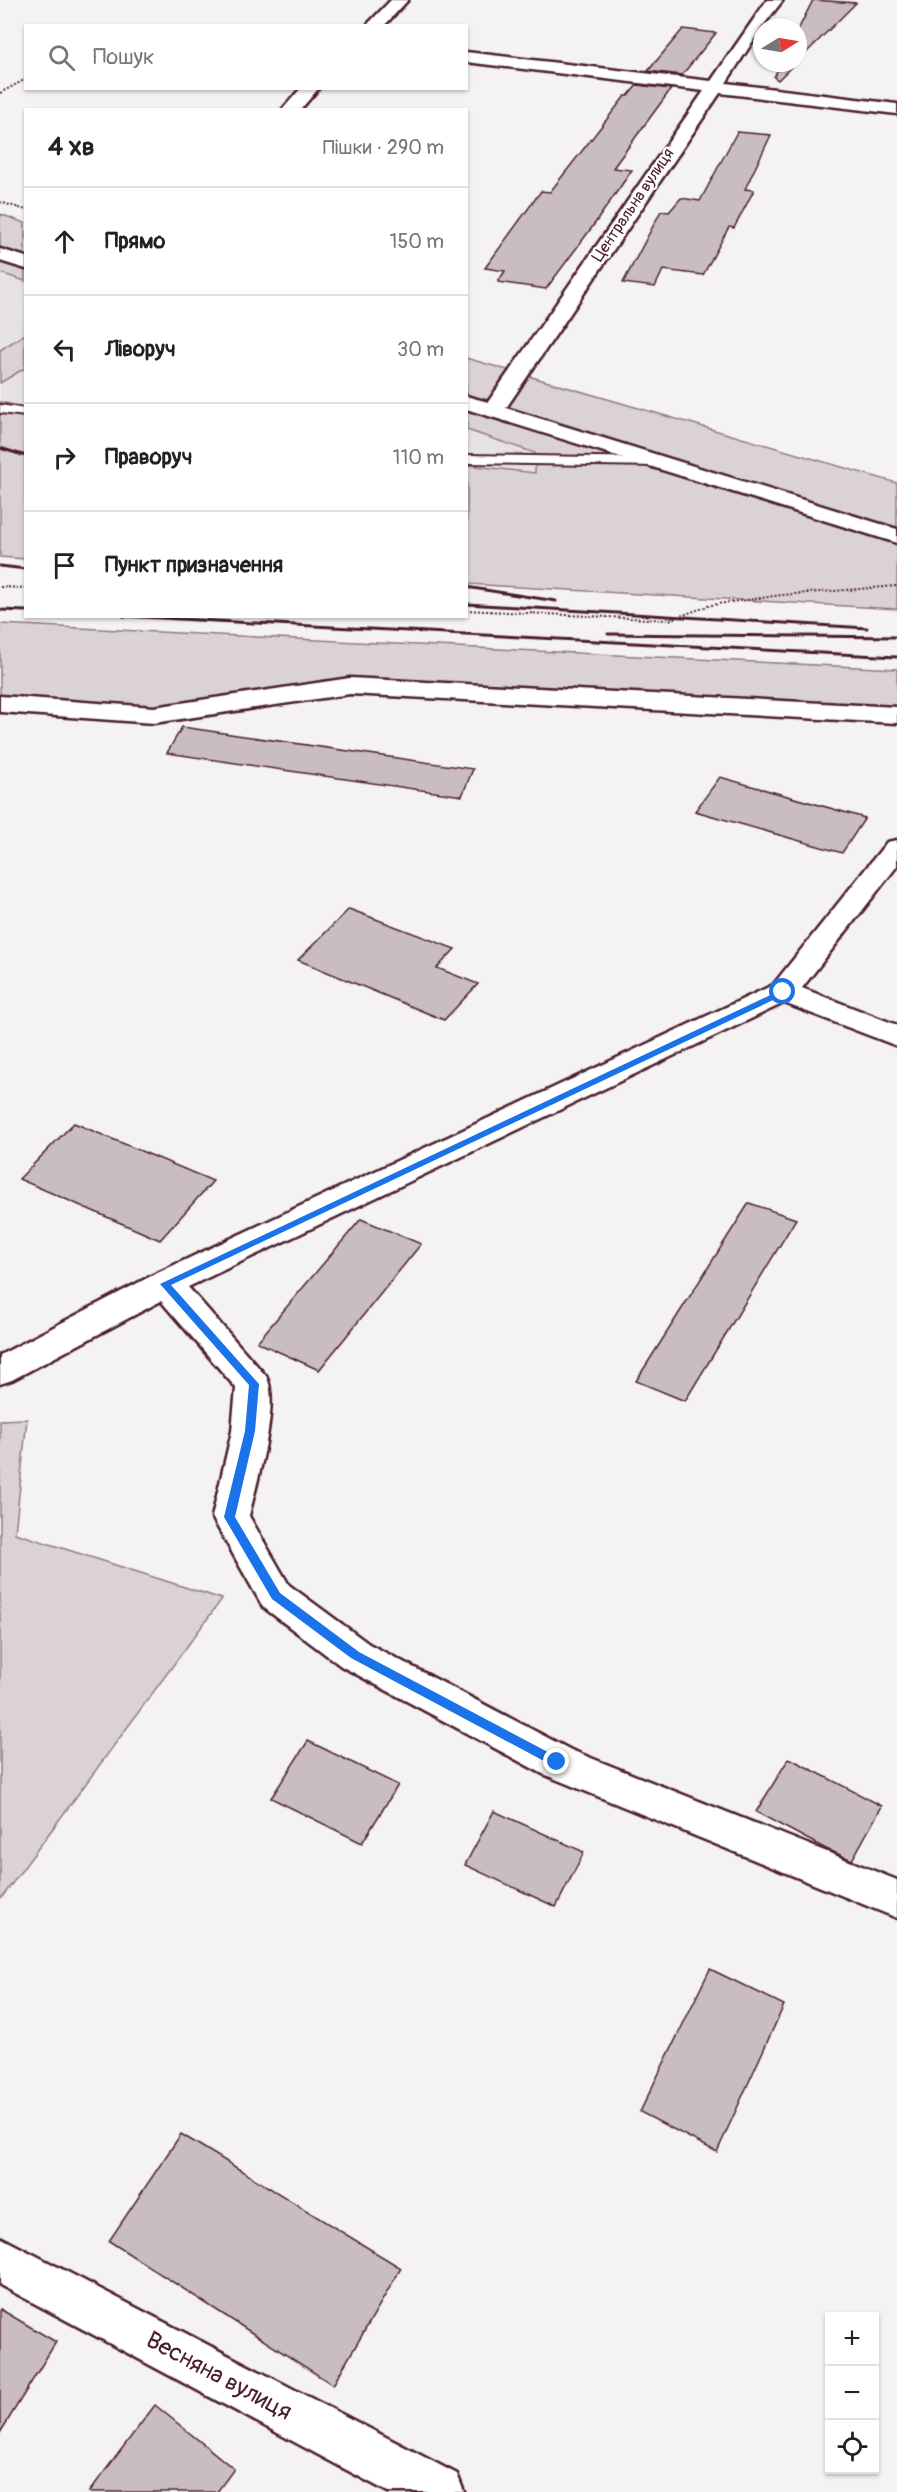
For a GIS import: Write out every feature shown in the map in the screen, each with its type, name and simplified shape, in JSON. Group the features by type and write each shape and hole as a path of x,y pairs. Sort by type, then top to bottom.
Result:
{"street":[{"path":"376,24 400,0"},
{"name":"Центральна вулиця","path":"493,411 775,0"},
{"path":"468,57 897,108"},
{"path":"292,108 309,90"},
{"path":"0,255 24,262"},
{"path":"468,403 897,536"},
{"path":"0,704 154,715 350,686 897,715"},
{"path":"0,1371 165,1284 783,992 897,848"},
{"path":"783,992 897,1036"},
{"path":"165,1284 254,1384 250,1431 230,1517 276,1596 355,1655 557,1762 897,1899"},
{"name":"Весняна вулиця","path":"0,2260 439,2492"}],"lane":[{"path":"0,409 24,413"},
{"path":"468,459 657,462"}],"path":[{"path":"0,93 24,80"},
{"path":"0,202 24,209"},
{"path":"468,610 669,621 711,604 897,586"},
{"path":"0,587 24,588"}],"shaded area":[{"path":"0,214 24,223 24,281 0,273"},
{"path":"0,273 24,280 24,335 0,350"},
{"path":"24,335 24,369 0,383 0,350"},
{"path":"468,359 897,483 897,609 468,584 468,465 535,473 535,453 468,430"},
{"path":"24,369 24,407 0,402 0,383"},
{"path":"0,402 24,407 24,559 0,557"},
{"path":"468,430 535,453 535,473 468,465"},
{"path":"0,624 897,669 897,713 350,686 154,715 0,704"},
{"path":"27,1419 15,1533 222,1599 0,1900 0,1420"}],"building":[{"path":"813,0 856,3 807,52 807,18 804,18"},
{"path":"683,29 716,33 682,75 648,71"},
{"path":"776,72 786,72 778,80 774,77"},
{"path":"637,85 671,89 613,168 632,170 593,226 546,289 498,282 505,271 485,268 541,191 550,192 625,96 628,96"},
{"path":"737,132 771,135 745,189 754,190 734,228 729,227 703,275 663,270 655,287 623,283 661,211 669,212 681,198 700,201"},
{"path":"182,727 473,769 462,796 167,753"},
{"path":"720,777 865,818 842,853 695,811"},
{"path":"349,909 455,949 437,968 478,984 444,1020 298,960"},
{"path":"74,1123 213,1181 160,1240 19,1179"},
{"path":"749,1203 796,1219 685,1401 636,1381"},
{"path":"361,1219 421,1244 319,1370 257,1342"},
{"path":"308,1741 398,1785 362,1843 271,1798"},
{"path":"789,1758 882,1806 852,1860 756,1812"},
{"path":"494,1811 584,1852 556,1907 465,1865"},
{"path":"710,1969 784,2005 717,2152 640,2112"},
{"path":"181,2134 401,2268 333,2385 109,2241"},
{"path":"0,2309 56,2342 0,2433"},
{"path":"155,2405 234,2469 217,2492 89,2492"}],"railway":[{"path":"0,448 24,455"},
{"path":"0,566 24,569"},
{"path":"468,587 556,601"},
{"path":"468,604 867,628"},
{"path":"0,610 24,611"},
{"path":"161,618 897,657"},
{"path":"608,634 897,637"}],"route":[{"path":"557,1762 355,1655 276,1596 230,1517 250,1431 254,1384 165,1284 783,992"}]}
